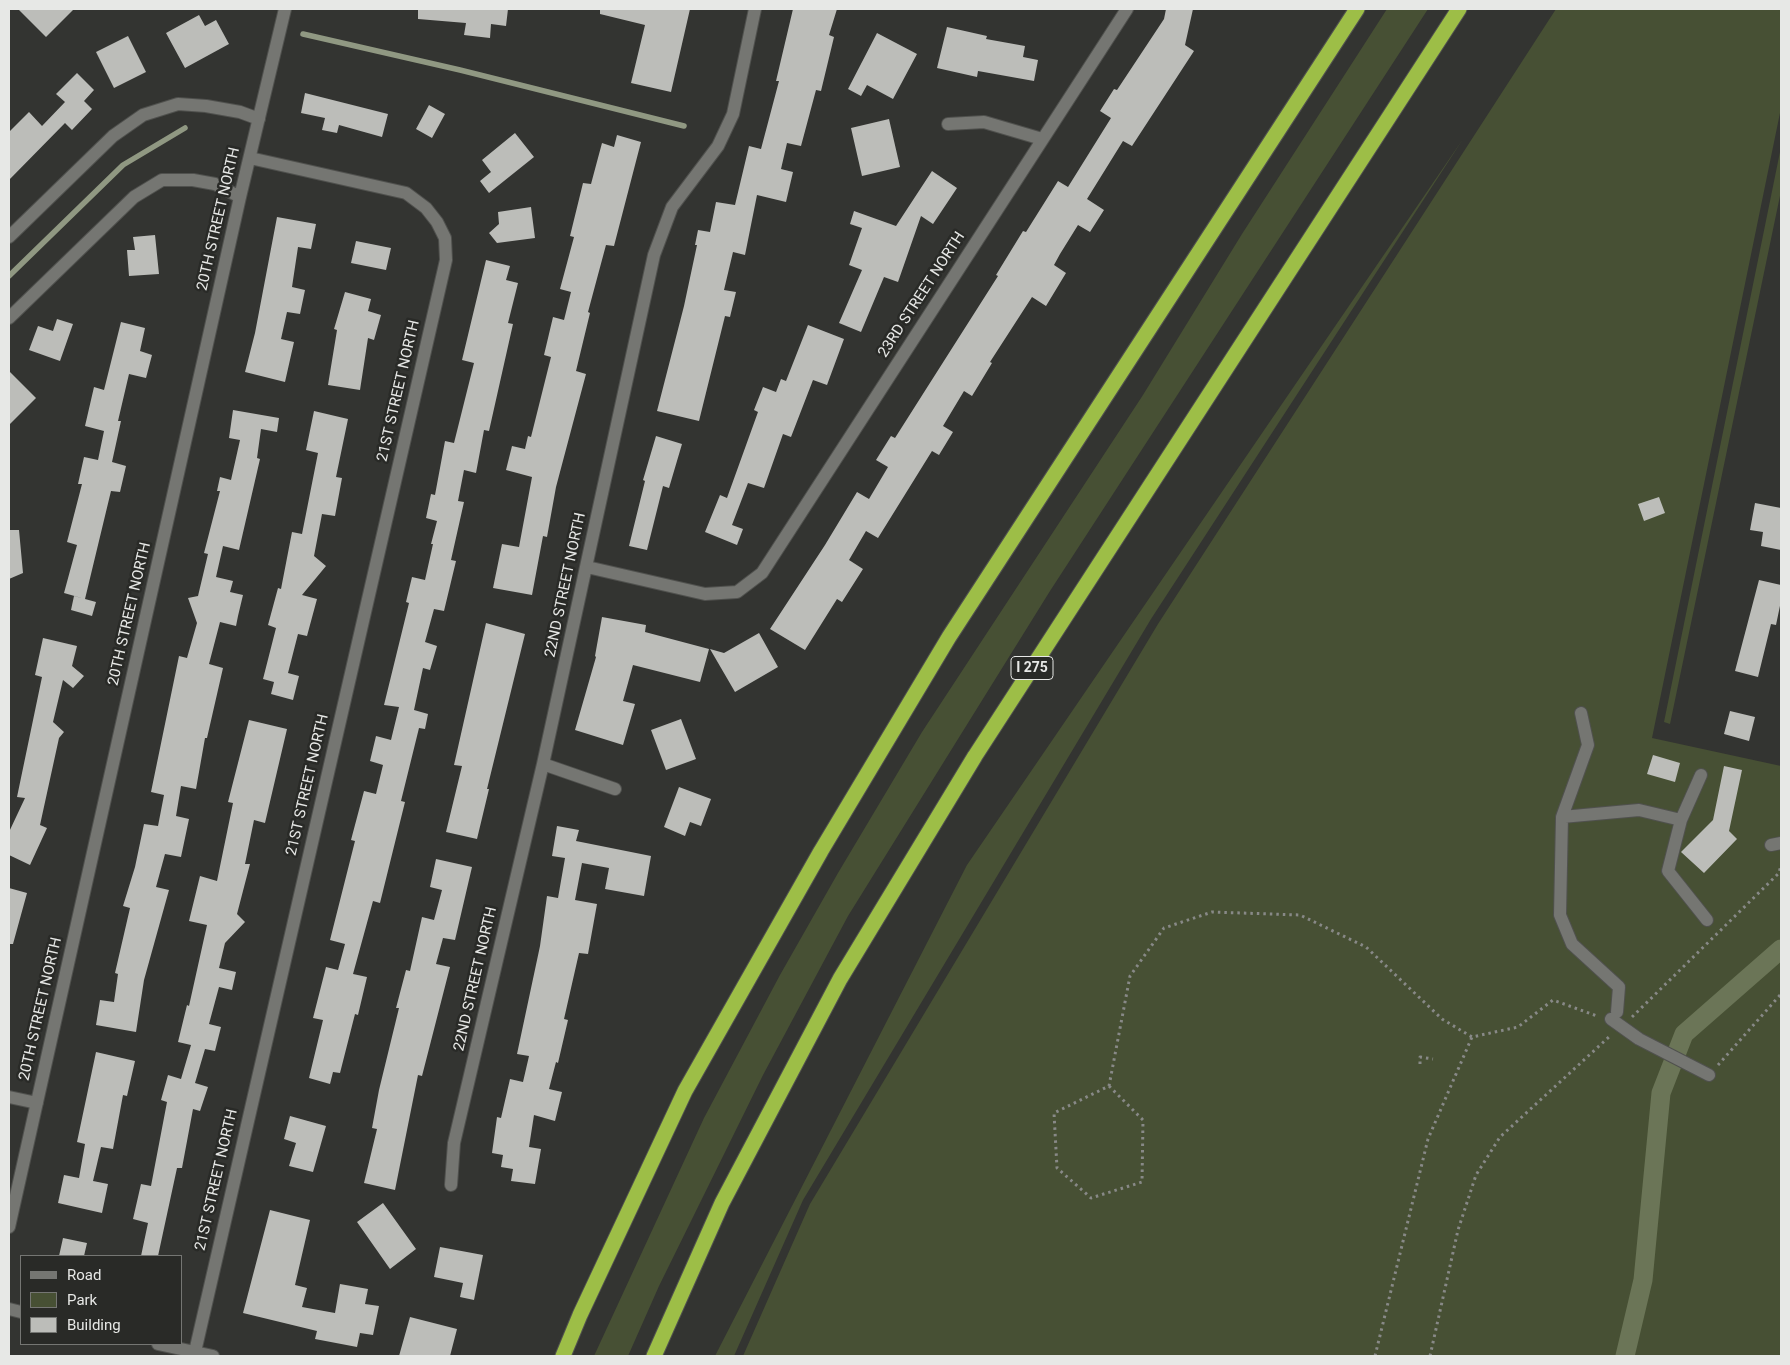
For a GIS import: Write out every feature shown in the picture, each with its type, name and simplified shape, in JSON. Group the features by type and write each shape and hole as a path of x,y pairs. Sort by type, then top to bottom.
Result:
{"highway":[{"path":"563,1356 685,1091 821,851 949,637 1357,9"},
{"name":"I 275","path":"654,1356 722,1203 840,980 975,756 1459,9"}],"street":[{"name":"20TH STREET NORTH","path":"9,1227 240,197 285,9"},
{"name":"22ND STREET NORTH","path":"451,1185 454,1143 542,764 654,255 672,207 718,146 733,114 755,9"},
{"name":"23RD STREET NORTH","path":"586,567 704,594 737,592 762,573 1127,9"},
{"path":"9,237 113,136 143,115 178,104 223,109 260,119"},
{"path":"948,124 984,122 1042,139"},
{"name":"21ST STREET NORTH","path":"194,1354 446,260 445,238 438,222 426,208 406,193 250,158"},
{"path":"9,318 134,197 162,180 194,180 215,184 240,197"},
{"path":"1581,713 1588,745 1562,817 1560,915 1572,944 1619,987 1612,1019 1639,1039 1709,1075"},
{"path":"542,764 615,789"},
{"path":"1701,775 1681,820 1668,871 1707,920"},
{"path":"1562,817 1639,810 1681,820"},
{"path":"9,1096 37,1102"},
{"path":"162,1345 194,1354 212,1356"}],"path":[{"path":"1430,1356 1458,1230 1476,1175 1500,1137 1612,1019 1779,873 1781,865"},
{"path":"1109,1086 1130,976 1164,928 1212,912 1300,915 1366,946 1442,1020 1472,1036 1518,1027 1553,1000 1612,1019"},
{"path":"1709,1075 1781,994"},
{"path":"1375,1356 1428,1138 1472,1036"},
{"path":"1420,1064 1420,1057 1433,1059"},
{"path":"1109,1086 1143,1120 1142,1182 1091,1198 1056,1168 1054,1113 1109,1086"}],"green space":[{"path":"1387,9 1428,9 1050,591 848,916 763,1075 659,1286 628,1356 594,1356 704,1118 780,975 838,873 922,732 1143,395 1242,234"},
{"path":"1556,9 1781,9 1781,108 1652,738 1781,766 1781,1356 743,1356 810,1204 1158,624"},
{"path":"1463,139 1151,619 803,1200 734,1356 715,1356 967,865"},
{"path":"1781,147 1781,191 1670,724 1664,722"}],"building":[{"path":"18,9 74,9 46,37"},
{"path":"418,9 508,9 506,26 491,24 490,38 464,35 466,23 418,19"},
{"path":"600,9 690,9 671,92 631,83 645,25 600,14"},
{"path":"793,9 837,9 829,35 834,37 821,91 816,90 801,146 787,143 781,169 793,172 786,202 757,195 745,255 733,252 724,290 736,292 730,317 725,316 699,421 657,411 684,306 697,245 695,245 698,230 710,232 716,202 735,205 749,146 761,149 779,81 776,81"},
{"path":"1166,9 1193,9 1185,45 1194,51 1132,146 1123,141 1087,199 1104,210 1090,232 1078,225 1060,254 1054,265 1066,273 1046,306 1032,297 990,362 992,363 972,396 964,391 943,426 953,432 939,455 932,451 878,538 866,531 849,560 863,569 842,602 837,599 805,650 770,629 857,492 869,499 888,467 876,460 891,436 895,438 998,276 996,275 1023,231 1026,232 1058,181 1068,187 1111,118 1100,111 1114,89 1117,90 1164,19"},
{"path":"199,15 205,26 216,20 229,44 185,68 166,33"},
{"path":"947,27 987,36 986,39 1025,46 1023,57 1038,60 1034,81 978,71 977,77 937,68"},
{"path":"877,33 917,54 893,99 867,85 861,96 848,89"},
{"path":"128,36 146,72 114,88 96,52"},
{"path":"77,73 94,90 84,101 92,109 72,130 65,123 9,180 9,132 29,112 42,126 65,102 56,94"},
{"path":"305,93 388,114 382,137 339,125 337,133 322,130 325,118 301,113"},
{"path":"429,105 445,114 432,138 416,129"},
{"path":"889,119 900,167 862,176 851,128"},
{"path":"515,133 534,157 489,193 480,181 491,172 482,160"},
{"path":"617,135 641,142 614,246 606,245 588,312 590,313 576,371 586,374 556,487 547,537 543,536 532,595 493,588 502,544 519,547 532,477 506,470 512,446 525,449 528,436 531,437 551,357 544,355 553,317 564,320 571,292 560,289 574,237 570,236 583,183 591,184 602,143 614,147"},
{"path":"932,171 957,188 933,224 921,216 898,282 884,277 861,332 839,323 862,270 849,265 862,228 850,224 854,211 896,226"},
{"path":"531,207 535,238 497,243 489,233 499,224 498,212"},
{"path":"277,217 316,224 311,249 298,247 292,287 305,290 300,314 287,312 281,339 294,342 285,382 245,372 255,333"},
{"path":"155,235 159,274 129,276 127,250 135,250 133,237"},
{"path":"356,241 391,248 386,270 351,263"},
{"path":"486,260 510,266 506,280 518,283 508,323 513,324 489,431 484,430 476,473 464,470 458,501 464,502 451,560 456,561 444,611 434,609 425,642 437,646 430,670 423,668 414,710 428,714 425,729 419,728 401,801 405,802 380,903 373,901 353,974 367,977 358,1015 355,1014 340,1073 333,1072 330,1084 309,1078 323,1020 313,1018 326,967 338,970 345,944 330,940 355,841 351,840 364,791 376,794 383,765 370,761 376,736 391,740 399,707 384,705 409,603 406,602 412,577 425,580 437,521 426,518 431,494 435,495 445,441 454,443 474,363 462,360"},
{"path":"345,292 371,299 368,311 381,315 374,340 368,338 360,390 328,385 337,330 334,329"},
{"path":"57,319 73,324 60,361 29,350 38,326 53,331"},
{"path":"121,322 145,328 140,351 152,355 146,378 129,374 118,421 121,421 112,462 126,466 120,492 111,491 85,599 64,593 77,545 67,542 82,484 78,484 84,457 98,460 104,431 85,426 94,387 104,390"},
{"path":"808,325 844,339 827,385 813,380 791,437 783,434 764,488 748,483 732,525 743,529 737,545 705,532 720,495 727,498 758,412 754,410 763,387 776,392 781,379 786,381"},
{"path":"9,371 36,398 9,425"},
{"path":"233,410 279,418 277,432 261,429 257,458 260,459 239,550 223,546 216,577 233,581 230,592 243,595 236,626 220,622 209,664 223,668 207,738 205,738 196,789 181,786 176,816 189,819 181,857 165,854 156,887 169,890 144,980 136,1032 96,1025 100,1000 114,1002 118,974 115,973 130,908 123,906 135,867 144,824 158,826 164,795 151,792 179,656 187,658 197,623 188,598 198,596 208,554 204,553 220,491 217,491 220,477 231,480 240,440 229,438"},
{"path":"314,411 348,419 336,477 342,478 335,516 322,514 314,556 326,566 302,595 317,599 307,636 298,634 288,673 299,676 293,700 271,694 274,682 263,679 276,628 268,625 278,588 281,589 292,532 302,534 318,453 306,450"},
{"path":"656,436 682,444 669,488 663,486 647,550 629,546 645,481 643,480"},
{"path":"1659,497 1665,513 1644,521 1638,504"},
{"path":"1755,503 1781,508 1781,550 1761,546 1763,532 1750,530"},
{"path":"9,530 19,530 23,573 9,579"},
{"path":"1759,580 1781,585 1781,601 1776,625 1771,624 1758,677 1735,671"},
{"path":"74,596 96,602 92,616 71,610"},
{"path":"602,617 646,625 645,632 709,649 700,682 633,665 623,701 635,704 623,745 575,730 596,657"},
{"path":"486,623 525,634 487,789 489,789 477,839 446,832 462,766 454,765"},
{"path":"759,633 778,667 735,692 710,649 724,653"},
{"path":"43,638 77,646 72,666 84,676 73,688 63,680 53,722 64,732 59,738 40,825 47,828 30,865 9,855 9,832 25,798 17,797 42,677 35,675"},
{"path":"1730,711 1755,717 1749,741 1724,734"},
{"path":"681,719 696,759 666,770 651,730"},
{"path":"249,720 287,729 265,823 254,820 245,864 250,864 237,914 245,922 225,943 219,968 236,972 232,990 219,987 209,1024 221,1027 215,1051 205,1049 195,1083 208,1087 200,1111 193,1109 182,1168 177,1168 158,1255 141,1255 148,1223 133,1219 141,1184 151,1186 167,1102 161,1100 168,1075 181,1079 191,1045 178,1042 187,1005 189,1006 207,925 189,921 200,876 217,881 233,803 228,802"},
{"path":"1653,755 1680,763 1675,782 1647,774"},
{"path":"1724,766 1742,770 1729,831 1737,839 1704,873 1681,852 1713,820"},
{"path":"679,787 711,799 701,826 690,822 685,836 664,827"},
{"path":"557,826 579,830 576,841 651,856 644,896 605,889 609,868 582,863 575,900 597,904 588,954 579,953 564,1019 568,1020 558,1063 556,1062 549,1089 562,1092 555,1121 534,1115 529,1147 541,1149 535,1184 511,1181 513,1169 501,1167 503,1155 492,1153 497,1117 501,1118 510,1079 523,1082 529,1056 517,1054 540,946 547,896 558,898 565,858 552,856"},
{"path":"436,859 472,867 455,940 443,938 436,964 450,967 422,1076 418,1075 395,1190 364,1183 377,1129 372,1128 379,1090 399,1008 396,1008 406,970 410,971 422,917 434,920 442,890 430,887"},
{"path":"9,888 27,893 13,944 9,944"},
{"path":"96,1052 135,1061 127,1096 123,1095 113,1149 101,1147 93,1181 108,1184 102,1213 58,1203 64,1175 79,1178 85,1144 77,1142"},
{"path":"290,1116 326,1126 313,1172 289,1166 296,1143 284,1139"},
{"path":"383,1203 416,1249 390,1269 357,1222"},
{"path":"270,1210 310,1220 295,1285 307,1288 302,1307 335,1313 340,1284 368,1289 365,1304 379,1306 373,1335 360,1333 357,1347 315,1339 317,1331 243,1313"},
{"path":"63,1238 87,1243 84,1255 59,1255"},
{"path":"440,1247 483,1255 474,1300 460,1297 463,1283 434,1277"},
{"path":"410,1317 457,1329 450,1356 399,1356"}],"waterway":[{"path":"303,34 460,70 684,126"},
{"path":"9,276 123,165 185,128"},
{"path":"1625,1356 1643,1280 1661,1093 1684,1034 1781,949"}]}
